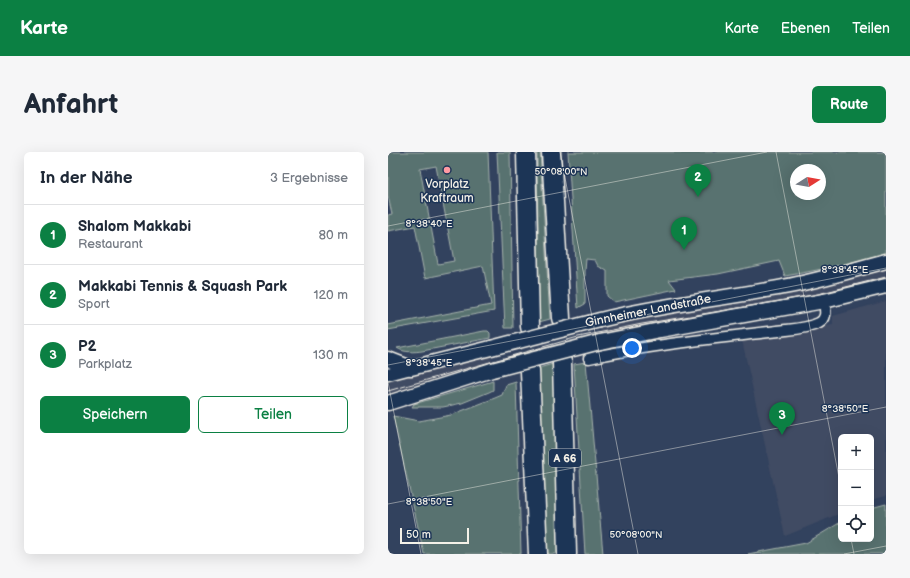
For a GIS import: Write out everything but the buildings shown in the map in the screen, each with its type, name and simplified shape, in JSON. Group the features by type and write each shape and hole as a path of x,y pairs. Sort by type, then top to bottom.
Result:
{"highway":[{"path":"526,152 530,327"},
{"path":"551,152 561,318"},
{"name":"A 66","path":"562,362 567,554"},
{"name":"A 66","path":"530,370 538,554"}],"main road":[{"name":"Ginnheimer Landstraße","path":"411,368 600,320 656,308 783,287 821,279 886,261"},
{"name":"Ginnheimer Landstraße","path":"388,403 492,370 600,342 637,334 824,301 886,286"},
{"path":"388,359 411,368"}],"street":[{"path":"589,358 694,341 811,326 819,322 825,316 826,312 824,301"},
{"name":"Ginnheimer Landstraße","path":"388,374 411,368"}],"shaded area":[{"path":"886,266 886,283 600,336 600,324"},
{"path":"886,301 886,496 874,499 874,434 838,434 838,514 785,536 742,340 833,325 833,316"},
{"path":"491,354 492,365 388,397 388,379"}],"green space":[{"path":"388,152 488,152 494,311 388,330 388,325 491,305 483,266 425,278 415,226 388,231 388,215 392,214 388,196","holes":["436,166 454,261 438,264 420,169"]},
{"path":"497,152 510,152 513,328 505,328"},
{"path":"537,152 540,152 550,319 539,322"},
{"path":"568,152 886,152 886,253 836,266 785,276 779,261 718,274 669,280 676,289 614,302 607,296 607,271 598,266 595,260 586,259 585,304 578,308"},
{"path":"488,331 490,333 490,338 413,352 400,350 397,348"},
{"path":"586,362 603,554 585,554 574,364"},
{"path":"553,364 560,554 546,554 539,368"},
{"path":"493,381 493,390 462,403 443,407 412,407 414,404"},
{"path":"516,382 521,554 424,554 393,416 419,421 451,415 502,395 506,385"},
{"path":"886,504 886,554 748,554 806,543 838,524 838,542 874,542 874,507"}],"tunnel":[{"path":"561,318 562,361"},
{"path":"530,327 530,371"}],"tram line":[{"path":"388,391 578,337 642,324 818,294 886,277"}],"place":[{"name":"Vorplatz Kraftraum","path":"447,170"},
{"name":"Makkabi Tennis & Squash Park","path":"698,197"},
{"name":"Shalom Makkabi","path":"684,250"},
{"name":"P2","path":"782,435"}]}
